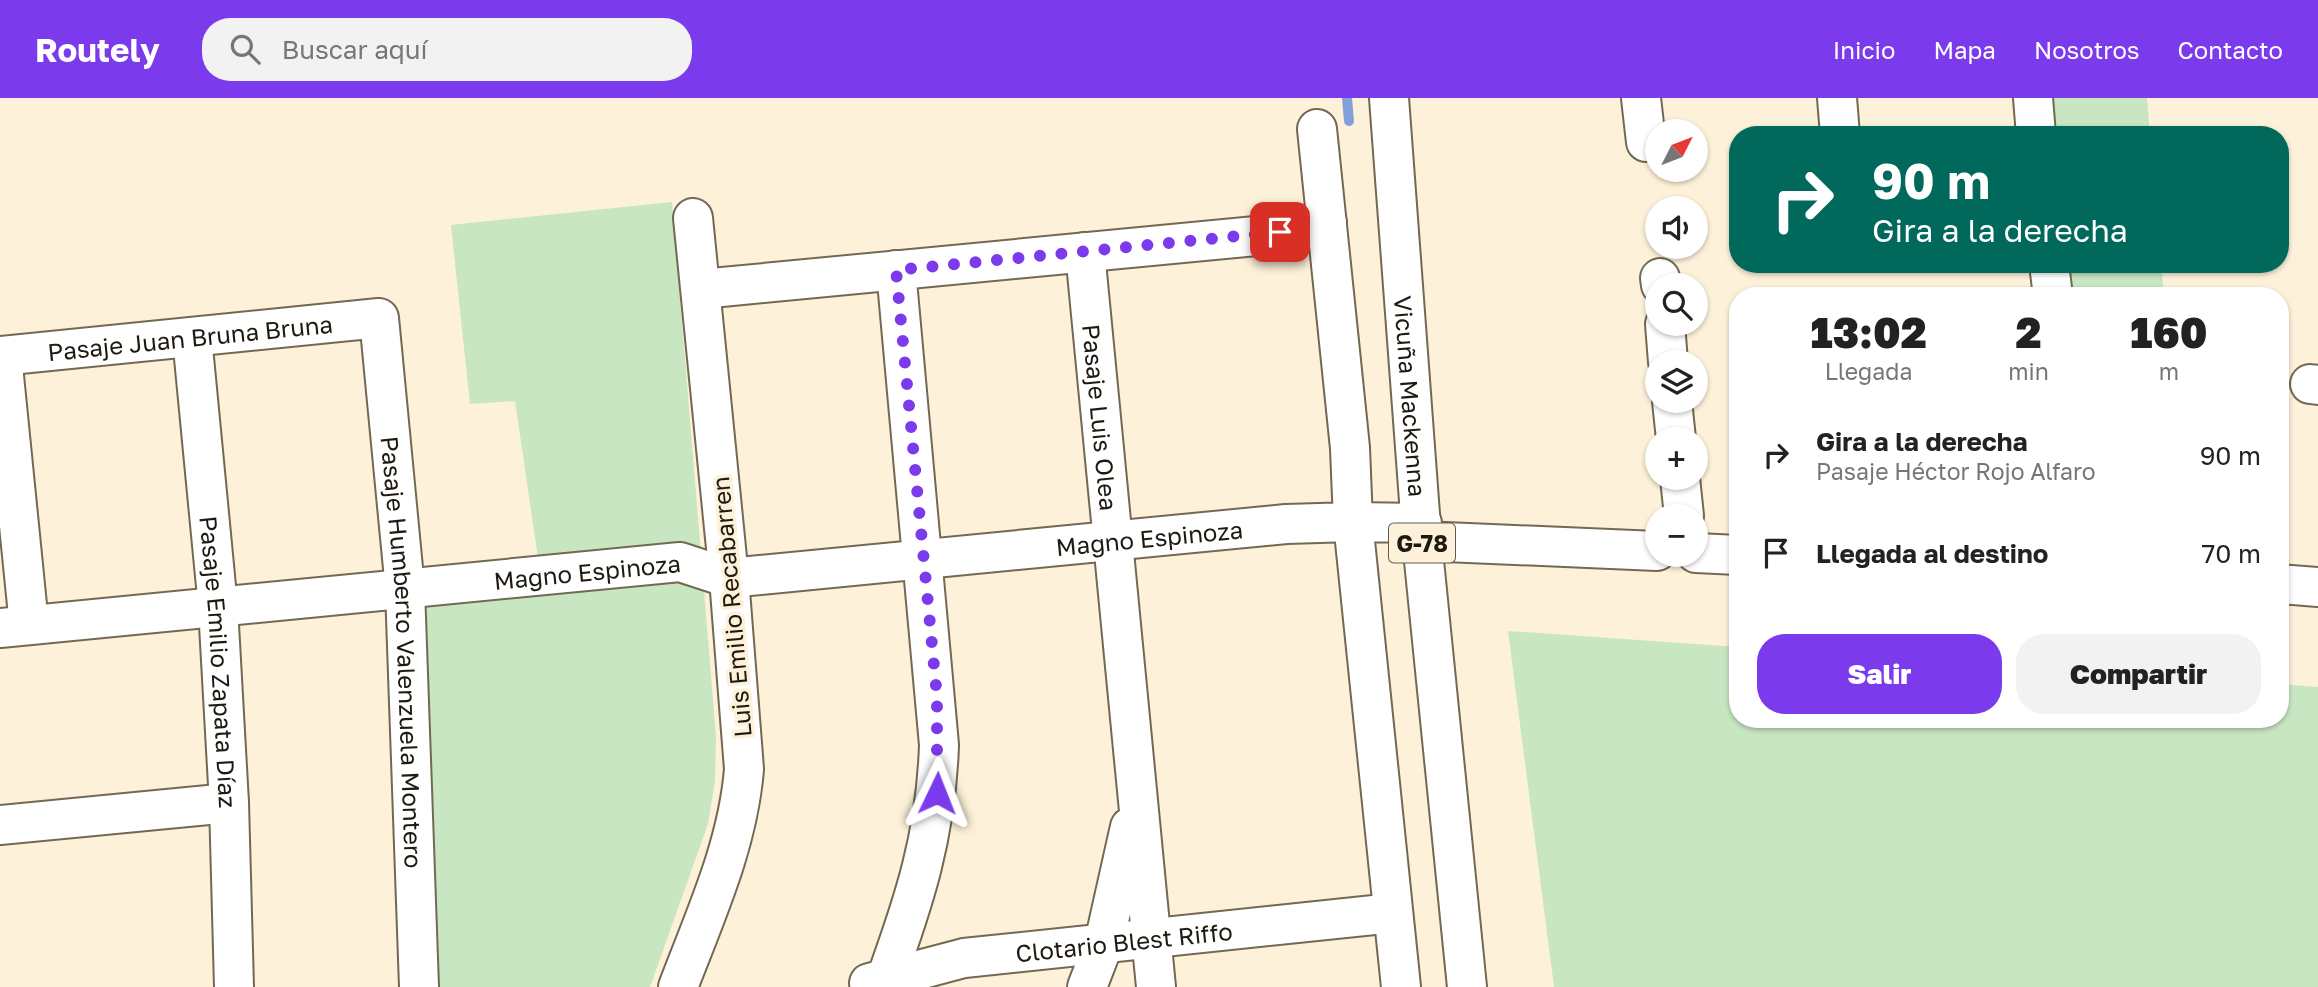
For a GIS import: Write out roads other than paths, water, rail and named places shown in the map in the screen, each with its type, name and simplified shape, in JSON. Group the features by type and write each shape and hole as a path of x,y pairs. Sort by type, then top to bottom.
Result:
{"street":[{"name":"Vicuña Mackenna","path":"1389,98 1422,532 1467,987"},
{"path":"1641,98 1645,133"},
{"path":"1837,98 1839,126"},
{"path":"2033,98 2035,126"},
{"path":"1317,129 1350,448 1353,522 1401,987"},
{"name":"Luis Emilio Recabarren","path":"679,986 727,858 742,796 744,742 694,218"},
{"path":"701,289 1256,236 1327,223"},
{"name":"Pasaje Luis Olea","path":"1085,252 1156,987"},
{"path":"875,984 919,884 937,793 937,709 896,270"},
{"name":"Pasaje Juan Bruna Bruna","path":"1,356 379,318"},
{"name":"Pasaje Humberto Valenzuela Montero","path":"379,318 405,589 419,987"},
{"name":"Pasaje Emilio Zapata Díaz","path":"192,337 218,607 229,803 234,987"},
{"path":"1,356 15,627"},
{"name":"Magno Espinoza","path":"15,627 680,562 729,578 1286,524 1353,522 1422,532 1645,550"},
{"path":"1708,554 1729,555"},
{"path":"2289,585 2318,587"},
{"name":"Pasaje Luis Olea","path":"1087,987 1104,943 1137,792"},
{"path":"0,825 229,803"},
{"name":"Clotario Blest Riffo","path":"875,984 964,958 1393,913"}],"waterway":[{"path":"1347,98 1349,121"}]}
